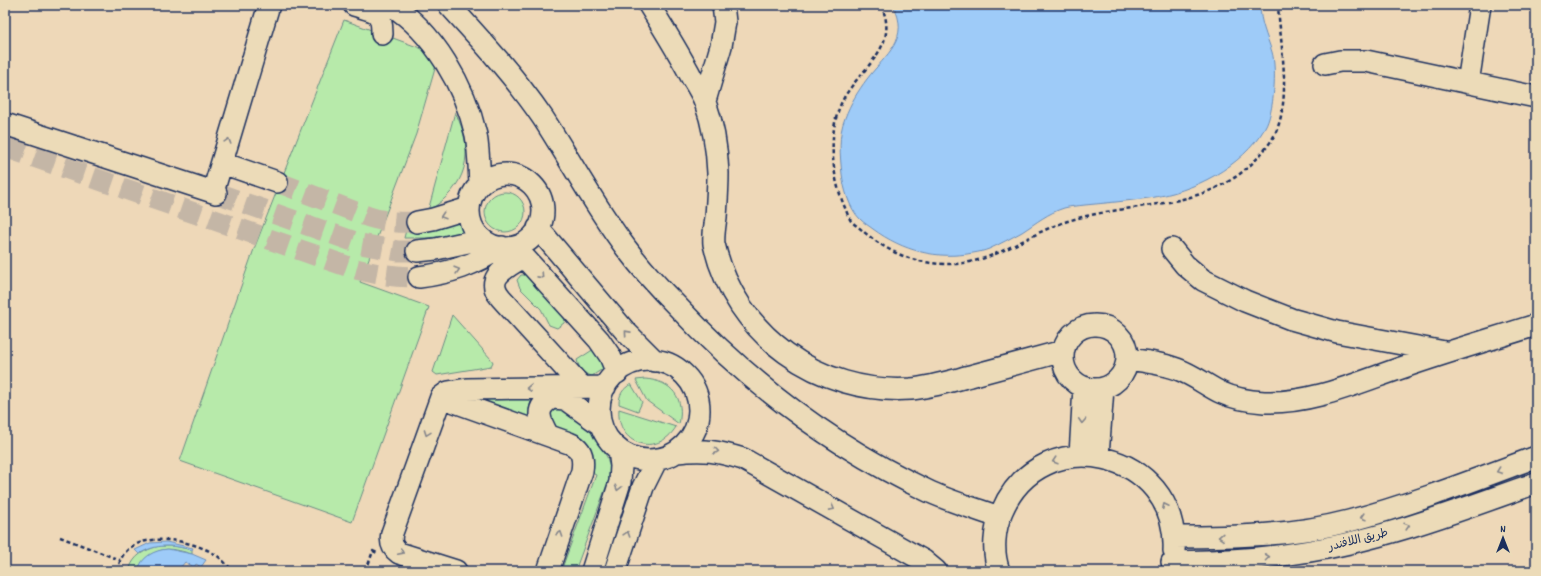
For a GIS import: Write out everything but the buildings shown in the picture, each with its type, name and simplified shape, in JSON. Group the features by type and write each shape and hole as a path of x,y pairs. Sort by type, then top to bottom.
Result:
{"street":[{"path":"5,124 215,193 222,162 269,5"},
{"path":"354,5 375,11 379,15 382,34"},
{"path":"391,5 418,27 438,51 455,78 468,106 476,136 480,184"},
{"path":"450,5 497,58 543,118 581,181 626,248 663,292 704,335 785,405 831,438 880,467 932,493 999,517"},
{"path":"648,5 677,50 705,101 714,136 718,171 714,242 722,271 735,297 752,322 773,343 797,361 824,375 852,384 882,389 912,389 942,384 1063,352"},
{"path":"705,101 721,46 725,22 723,5"},
{"path":"1468,83 1480,5"},
{"path":"1325,64 1353,60 1366,61 1536,97"},
{"path":"222,162 277,182"},
{"path":"419,277 441,274 463,268 483,259 513,250 528,240 538,228 542,218 543,206 540,195 533,185 524,178 513,174 501,174 490,177 480,184 475,191 469,208 470,219 474,230 482,239 491,245 513,250 605,348 611,380"},
{"path":"417,222 433,219 469,208"},
{"path":"538,228 625,331 655,361"},
{"path":"417,251 436,249 482,239"},
{"path":"1172,249 1185,266 1203,280 1245,301 1291,319 1337,332 1447,352"},
{"path":"513,250 495,279 495,289 501,298 582,387"},
{"path":"1127,359 1153,362 1177,369 1201,380 1223,394 1242,399 1264,402 1285,402 1306,399 1333,391 1447,352 1536,325"},
{"path":"1090,326 1103,326 1111,329 1124,342 1127,350 1127,359 1126,367 1117,381 1093,387 1074,381 1067,373 1063,363 1063,352 1068,340 1078,330 1090,326"},
{"path":"677,452 688,441 696,428 699,413 698,398 692,384 682,373 669,365 655,361 641,361 628,365 611,380 601,399 599,412 602,425 608,438 619,450 644,460 657,459 677,452 701,449 720,451 743,459 924,560 936,571"},
{"path":"456,571 399,552 395,550 391,542 392,534 440,396 448,392 467,389 582,387 611,380"},
{"path":"1089,456 1093,387"},
{"path":"440,396 574,445 582,454 582,471 548,571"},
{"path":"548,435 541,422 540,410 542,405 553,398 565,399 602,425"},
{"path":"592,571 620,482 621,466 619,450"},
{"path":"999,571 995,552 996,534 999,517 1013,490 1036,469 1050,462 1065,458 1089,456 1112,460 1126,466 1139,474 1159,495 1166,508 1174,537 1171,566"},
{"name":"طريق اللافندر","path":"1174,537 1262,535 1348,521 1425,498 1536,457"},
{"path":"615,571 643,487 657,459"},
{"name":"طريق اللافندر","path":"1171,566 1214,561 1256,559 1339,545 1379,535 1464,508 1536,482"}],"path":[{"path":"881,5 887,24 883,46 844,97 834,128 832,150 834,173 839,196 851,220 876,242 901,256 926,263 953,264 988,258 1060,224 1079,218 1170,203 1202,194 1231,181 1257,159 1272,140 1279,123 1284,93 1283,55 1278,5"},
{"path":"60,537 120,560"},
{"path":"118,571 120,560 133,546 149,541 167,539 184,542 212,552 232,571"}],"green space":[{"path":"344,20 439,55 416,134 360,282 429,307 352,522 180,461 254,249"},
{"path":"455,112 465,141 466,155 464,168 452,191 441,202 428,211"},
{"path":"509,192 516,195 522,201 525,212 524,220 516,229 509,232 501,232 494,229 486,220 485,208 488,201 497,193"},
{"path":"458,217 464,235 404,238 406,230 413,230"},
{"path":"521,275 527,275 564,315 564,323 557,328 549,325 541,309 520,288 517,280"},
{"path":"452,315 491,359 493,362 491,366 437,375 433,372"},
{"path":"594,349 607,366 592,376 582,371 577,360"},
{"path":"645,379 663,383 674,392 680,406 679,424 647,401 636,380"},
{"path":"631,384 642,402 638,411 619,404 622,392"},
{"path":"533,393 529,409 530,425 466,396"},
{"path":"551,405 581,415 607,457 610,468 609,479 575,571 561,571 596,475 586,470 556,433 546,410"},
{"path":"619,409 676,427 668,437 659,442 649,444 639,443 631,439 624,431 620,421"},
{"path":"159,546 174,546 192,550 192,554 169,549 158,551 141,564 138,571 129,571 133,561 140,554"}],"water":[{"path":"893,5 1260,5 1262,23 1274,60 1274,91 1271,112 1265,128 1243,155 1230,166 1215,175 1182,190 1149,198 1064,208 1047,215 1006,241 979,252 960,255 946,255 921,252 884,237 860,219 850,204 843,180 840,146 841,131 849,108 860,88 888,54 898,37 898,17"},
{"path":"166,542 193,548 192,550 165,546 152,548 139,554 135,550 150,543"},
{"path":"168,549 192,554 206,560 201,567 196,564 194,567 185,562 180,568 183,571 138,571 142,562 149,555"},
{"path":"201,567 206,571 199,571"}],"tunnel":[{"path":"5,147 352,268 385,275 419,277"},
{"path":"277,182 369,217 393,222 417,222"},
{"path":"216,193 361,244 398,251 417,251"}]}
